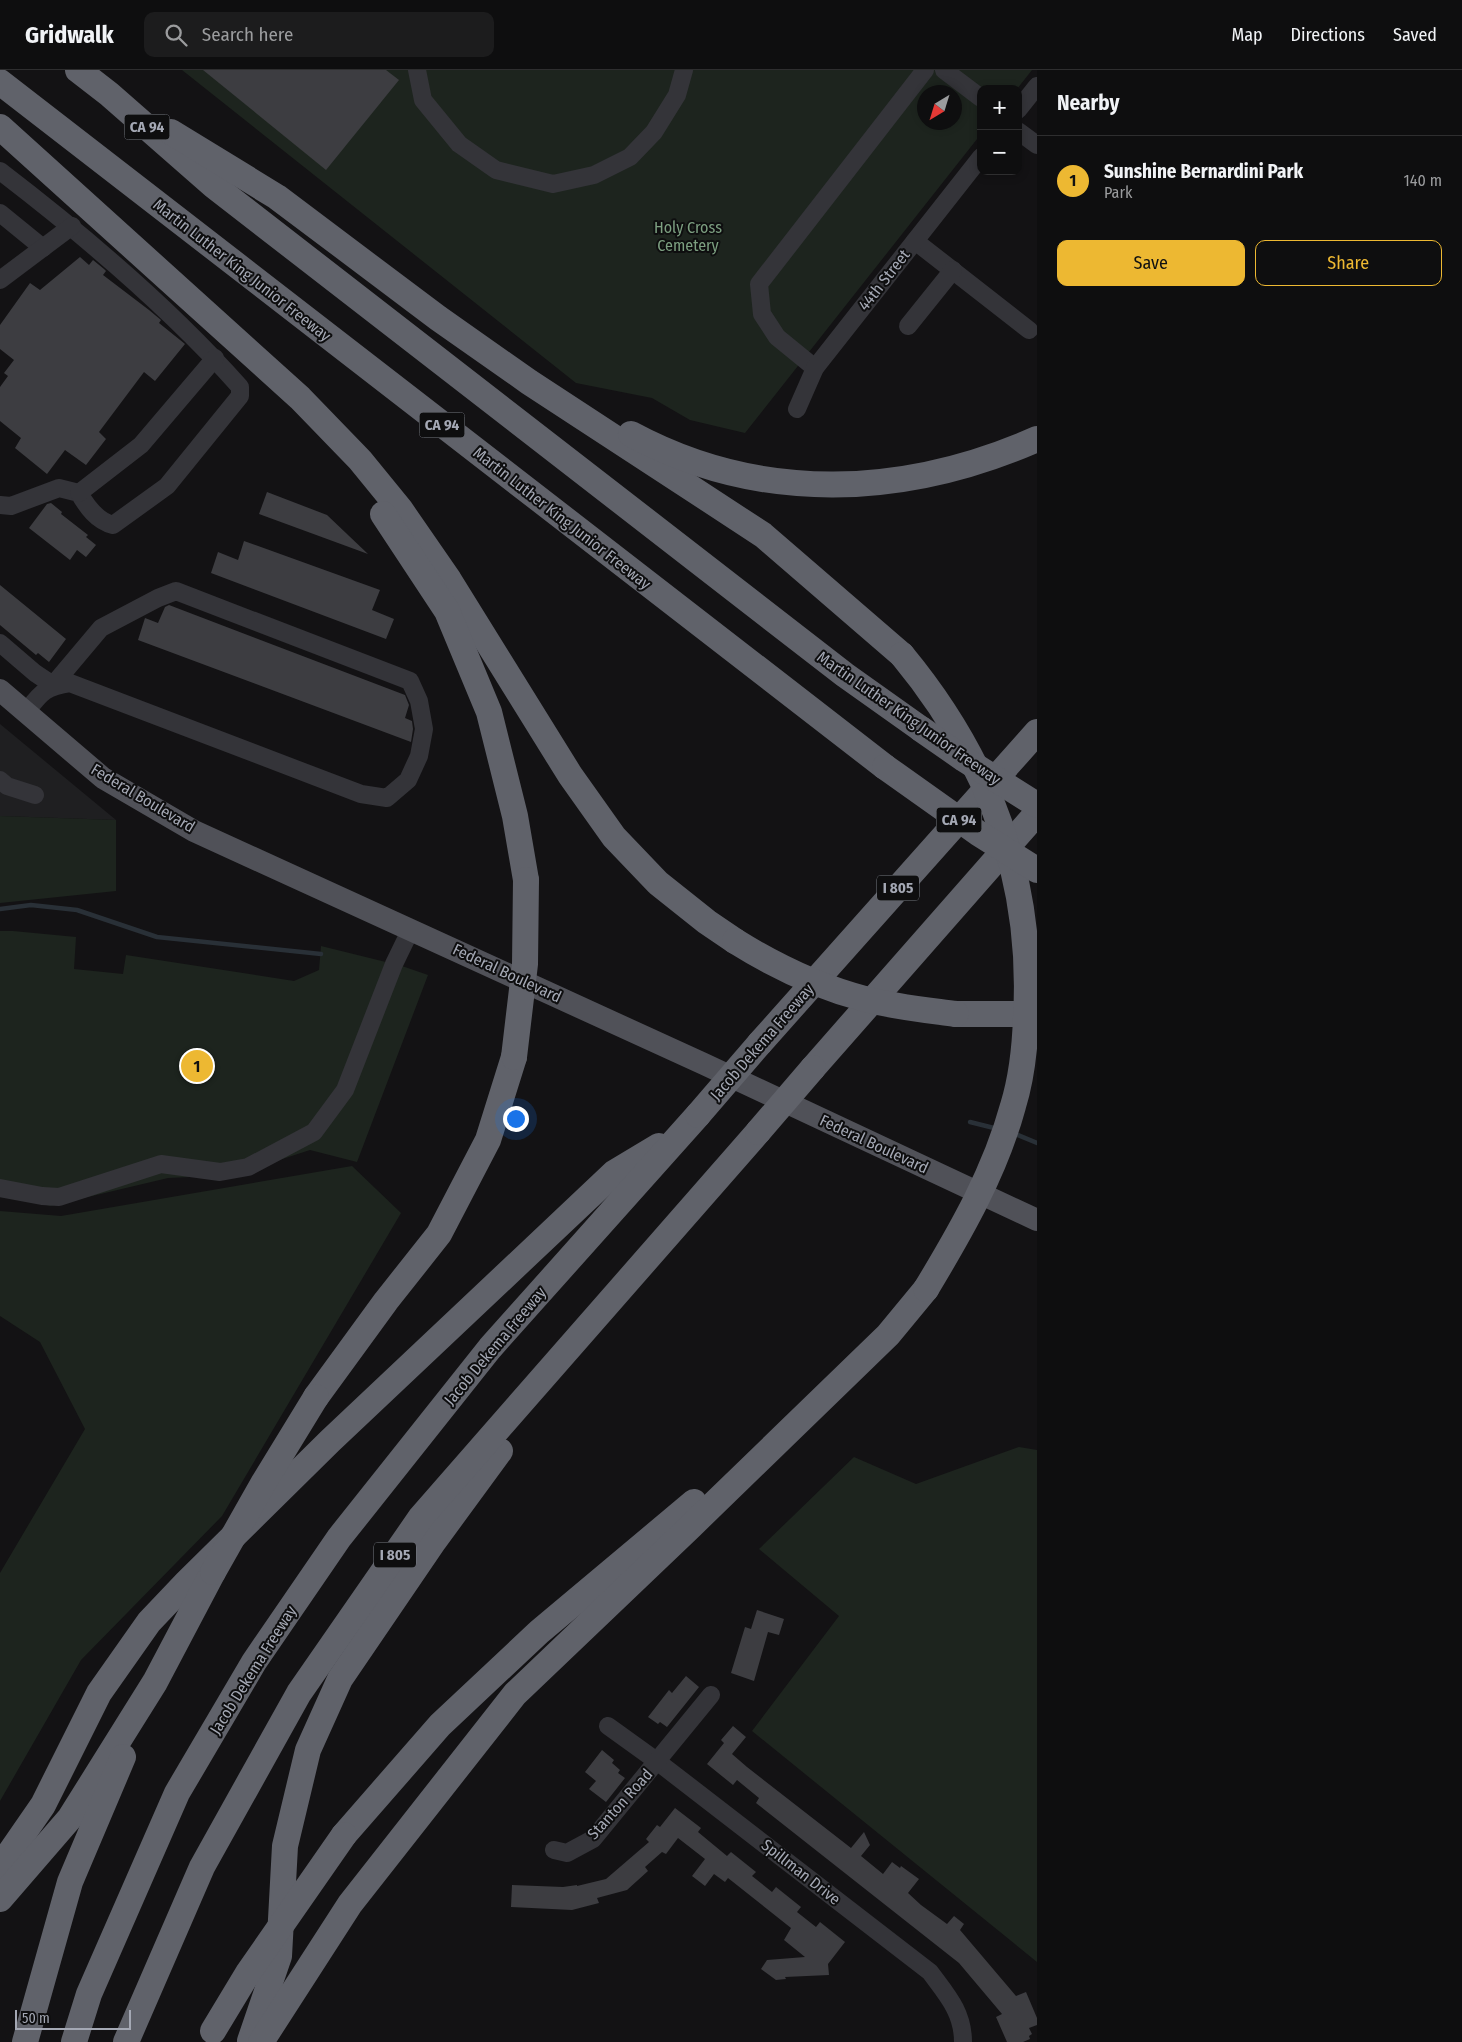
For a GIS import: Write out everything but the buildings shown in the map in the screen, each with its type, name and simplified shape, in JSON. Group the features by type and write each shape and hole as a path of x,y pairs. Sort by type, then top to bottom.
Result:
{"highway":[{"name":"Martin Luther King Junior Freeway","path":"78,70 109,94 214,186 845,675 964,759 1037,805"},
{"name":"Martin Luther King Junior Freeway","path":"0,82 885,767 978,833 1037,870"},
{"path":"109,94 276,197 486,352 763,536 902,655 943,709 978,771 995,809 1006,843 1025,935 1028,978 1026,1033 1021,1074 1014,1106 987,1179 926,1290 888,1335 515,1694 350,1904 262,2042"},
{"path":"0,127 300,398 360,460 400,509 474,618 570,775 614,836 658,883 699,916 735,941 790,971 840,991 865,999 956,1014 1037,1014"},
{"path":"486,352 639,439 695,463 752,478 818,485 886,483 933,474 975,463 1037,439"},
{"path":"0,1899 70,1818 155,1682 213,1572 264,1482 316,1397 386,1301 439,1234 488,1140 514,1057 525,964 526,880 515,816 489,712 447,610 353,470 300,398"},
{"name":"Jacob Dekema Freeway","path":"74,2042 90,1994 177,1793 254,1662 339,1538 490,1348 1037,732"},
{"name":"I 805","path":"126,2042 202,1867 299,1692 421,1517 1037,812"},
{"path":"0,1867 43,1805 99,1693 123,1658 162,1609 187,1582 330,1441 614,1173 679,1135"},
{"path":"250,2042 279,1956 285,1846 308,1750 340,1679 434,1541 612,1299"},
{"path":"207,2042 248,1973 344,1835 440,1725 588,1590 852,1370"},
{"path":"26,2042 70,1882 155,1682"}],"main road":[{"name":"Federal Boulevard","path":"0,690 103,778 194,831 411,928 1037,1220"}],"street":[{"path":"417,70 423,100 459,144 496,170 553,184 594,175 630,158 654,132 677,95 684,70"},
{"path":"815,368 777,337 762,314 759,284 925,70"},
{"path":"944,70 977,95"},
{"path":"1022,105 1037,86"},
{"path":"1022,133 1037,145"},
{"name":"44th Street","path":"797,409 815,368 977,162"},
{"path":"0,171 72,226 205,348 240,387 240,396 168,486 113,525 102,523 84,503 79,493 59,488 11,506 0,505"},
{"path":"0,214 43,248"},
{"path":"0,280 72,226"},
{"path":"915,241 1029,330"},
{"path":"908,326 953,270"},
{"path":"79,493 141,445 215,358"},
{"path":"0,644 34,672 54,685 70,683 361,794 387,798 408,780 419,756 424,729 420,701 410,681 176,591 158,598 101,628 54,685 41,693 26,712"},
{"path":"0,780 8,786 36,795"},
{"path":"0,1188 42,1196 59,1197 160,1164 220,1172 248,1167 314,1132 346,1090 394,964 411,928"},
{"name":"Stanton Road","path":"554,1850 567,1853 593,1838 658,1762 711,1694"},
{"name":"Spillman Drive","path":"608,1726 658,1762 930,1972 954,2004 963,2033 963,2042"}],"shaded area":[{"path":"0,724 116,820 0,816"}],"green space":[{"name":"Holy Cross Cemetery","path":"182,70 1032,70 1020,85 977,85 977,139 745,433 690,420 652,398 576,383"},
{"path":"0,816 116,820 116,891 0,903"},
{"path":"0,931 76,937 74,969 123,974 126,955 294,981 319,970 321,946 402,966 428,975 357,1162 310,1150 233,1175 168,1178 50,1206 0,1193"},
{"path":"352,1166 401,1213 222,1516 81,1660 0,1801 0,1573 85,1429 40,1342 0,1316 0,1211 61,1216"},
{"path":"1019,1447 1037,1450 1037,1962 752,1731 839,1616 759,1549 854,1457 916,1484"}],"waterway":[{"path":"0,909 31,905 77,910 157,937 321,954"},
{"path":"970,1122 998,1129"},
{"path":"1013,1133 1037,1143"}],"place":[{"name":"Sunshine Bernardini Park","path":"197,1066"}]}
